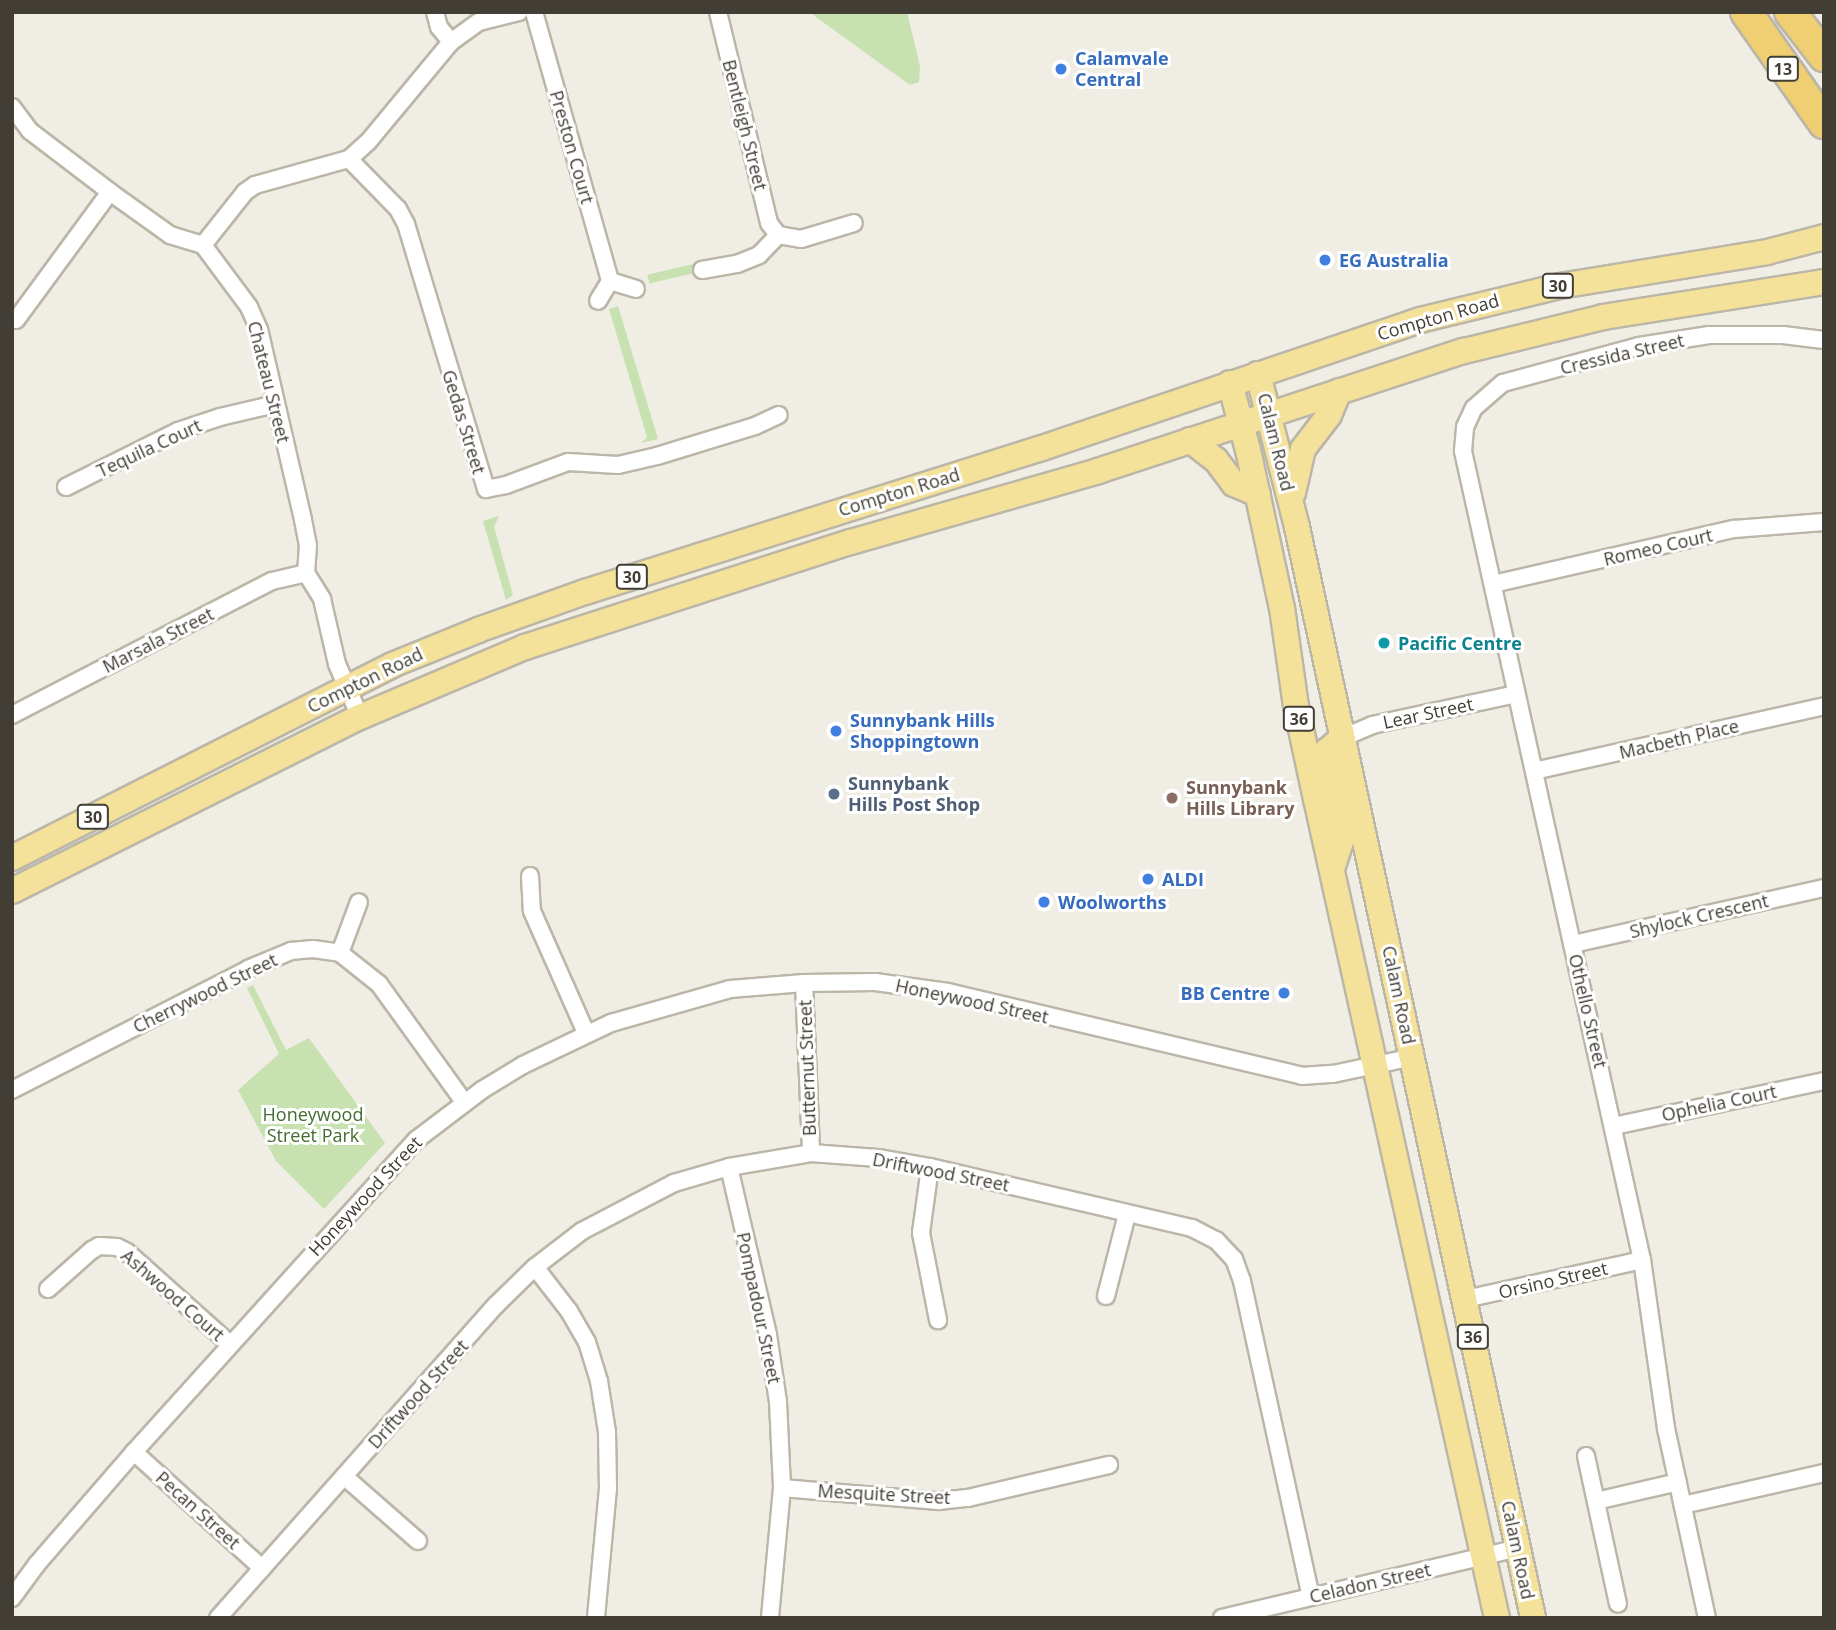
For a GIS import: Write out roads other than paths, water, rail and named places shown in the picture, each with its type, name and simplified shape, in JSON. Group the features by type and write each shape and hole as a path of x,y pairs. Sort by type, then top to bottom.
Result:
{"highway":[{"name":"13","path":"1746,12 1824,123"},
{"name":"13","path":"1790,12 1824,56"}],"main road":[{"name":"Compton Road","path":"12,858 347,688 451,640 575,596 1062,441 1420,320 1508,297 1611,276 1767,252 1824,237"},
{"name":"Compton Road","path":"12,891 360,717 470,668 525,647 813,554 1098,471 1464,351 1573,323 1824,282"},
{"name":"Calam Road","path":"1258,374 1291,500 1533,1618"},
{"name":"Calam Road","path":"1230,383 1258,494 1282,608 1298,716 1497,1618"},
{"path":"1291,500 1303,449 1329,415 1339,391"},
{"path":"1190,440 1216,460 1234,484 1258,494"},
{"path":"1332,870 1343,835 1326,751 1342,738"}],"street":[{"path":"435,12 439,27 451,41"},
{"path":"12,107 30,131 110,192 170,234 203,245 245,192 255,185 349,159 368,142 451,41 479,22 519,12"},
{"name":"Preston Court","path":"534,12 610,281"},
{"name":"Bentleigh Street","path":"718,12 769,223 778,235"},
{"name":"Gedas Street","path":"349,159 398,209 406,224 486,489 506,485 568,462 618,465 657,456 755,426 779,415"},
{"path":"16,320 110,192"},
{"path":"702,270 737,264 760,255 778,235 801,239 854,223"},
{"name":"Chateau Street","path":"203,245 254,318 307,540 306,573"},
{"path":"598,301 610,281 636,289"},
{"name":"Cressida Street","path":"1474,408 1503,383 1639,346 1709,335 1783,335 1824,340"},
{"name":"Tequila Court","path":"66,487 178,431 220,417 276,404"},
{"name":"Othello Street","path":"1474,408 1465,427 1463,451 1614,1126 1642,1260 1678,1482 1707,1618"},
{"name":"Romeo Court","path":"1493,584 1734,529 1824,522"},
{"path":"306,573 323,603 335,659 360,717"},
{"name":"Marsala Street","path":"12,715 280,577 306,573"},
{"name":"Lear Street","path":"1342,738 1372,725 1516,694"},
{"name":"Macbeth Place","path":"1534,771 1824,706"},
{"path":"530,876 532,911 586,1033"},
{"name":"Shylock Crescent","path":"1573,944 1824,888"},
{"path":"359,902 340,953 379,984 464,1102"},
{"name":"Cherrywood Street","path":"12,1090 248,969 291,951 313,949 340,953"},
{"name":"Honeywood Street","path":"12,1598 37,1563 134,1452 416,1140 464,1102 523,1065 586,1033 705,994 804,983 875,982 948,992 1302,1076 1333,1074 1413,1057"},
{"name":"Butternut Street","path":"804,983 811,1153"},
{"name":"Ophelia Court","path":"1614,1126 1824,1081"},
{"name":"Driftwood Street","path":"218,1618 496,1306 535,1267 582,1231 627,1205 674,1183 729,1167 811,1153 930,1167 1192,1228 1216,1240 1234,1259 1242,1281 1311,1597"},
{"name":"Pompadour Street","path":"729,1167 768,1335 778,1402 782,1488 770,1618"},
{"path":"930,1167 921,1233 938,1320"},
{"path":"1106,1296 1127,1214"},
{"name":"Ashwood Court","path":"48,1289 92,1250 99,1246 117,1247 127,1252 230,1344"},
{"name":"Orsino Street","path":"1465,1299 1642,1260"},
{"path":"535,1267 569,1311 587,1342 599,1381 607,1432 608,1488 596,1618"},
{"name":"Pecan Street","path":"134,1452 262,1568"},
{"path":"1586,1456 1618,1604"},
{"name":"Mesquite Street","path":"782,1488 938,1502 968,1498 1109,1465"},
{"path":"1683,1505 1824,1473"},
{"path":"345,1477 418,1541"},
{"path":"1596,1500 1678,1482"},
{"name":"Celadon Street","path":"1223,1618 1518,1548"}],"place":[{"name":"Calamvale Central","path":"1061,69"},
{"name":"EG Australia","path":"1325,260"},
{"name":"Pacific Centre","path":"1384,643"},
{"name":"Sunnybank Hills Shoppingtown","path":"836,731"},
{"name":"Sunnybank Hills Post Shop","path":"834,794"},
{"name":"Sunnybank Hills Library","path":"1172,798"},
{"name":"ALDI","path":"1148,879"},
{"name":"Woolworths","path":"1044,902"},
{"name":"BB Centre","path":"1284,993"}],"park label":[{"name":"Honeywood Street Park","path":"313,1125"}]}
